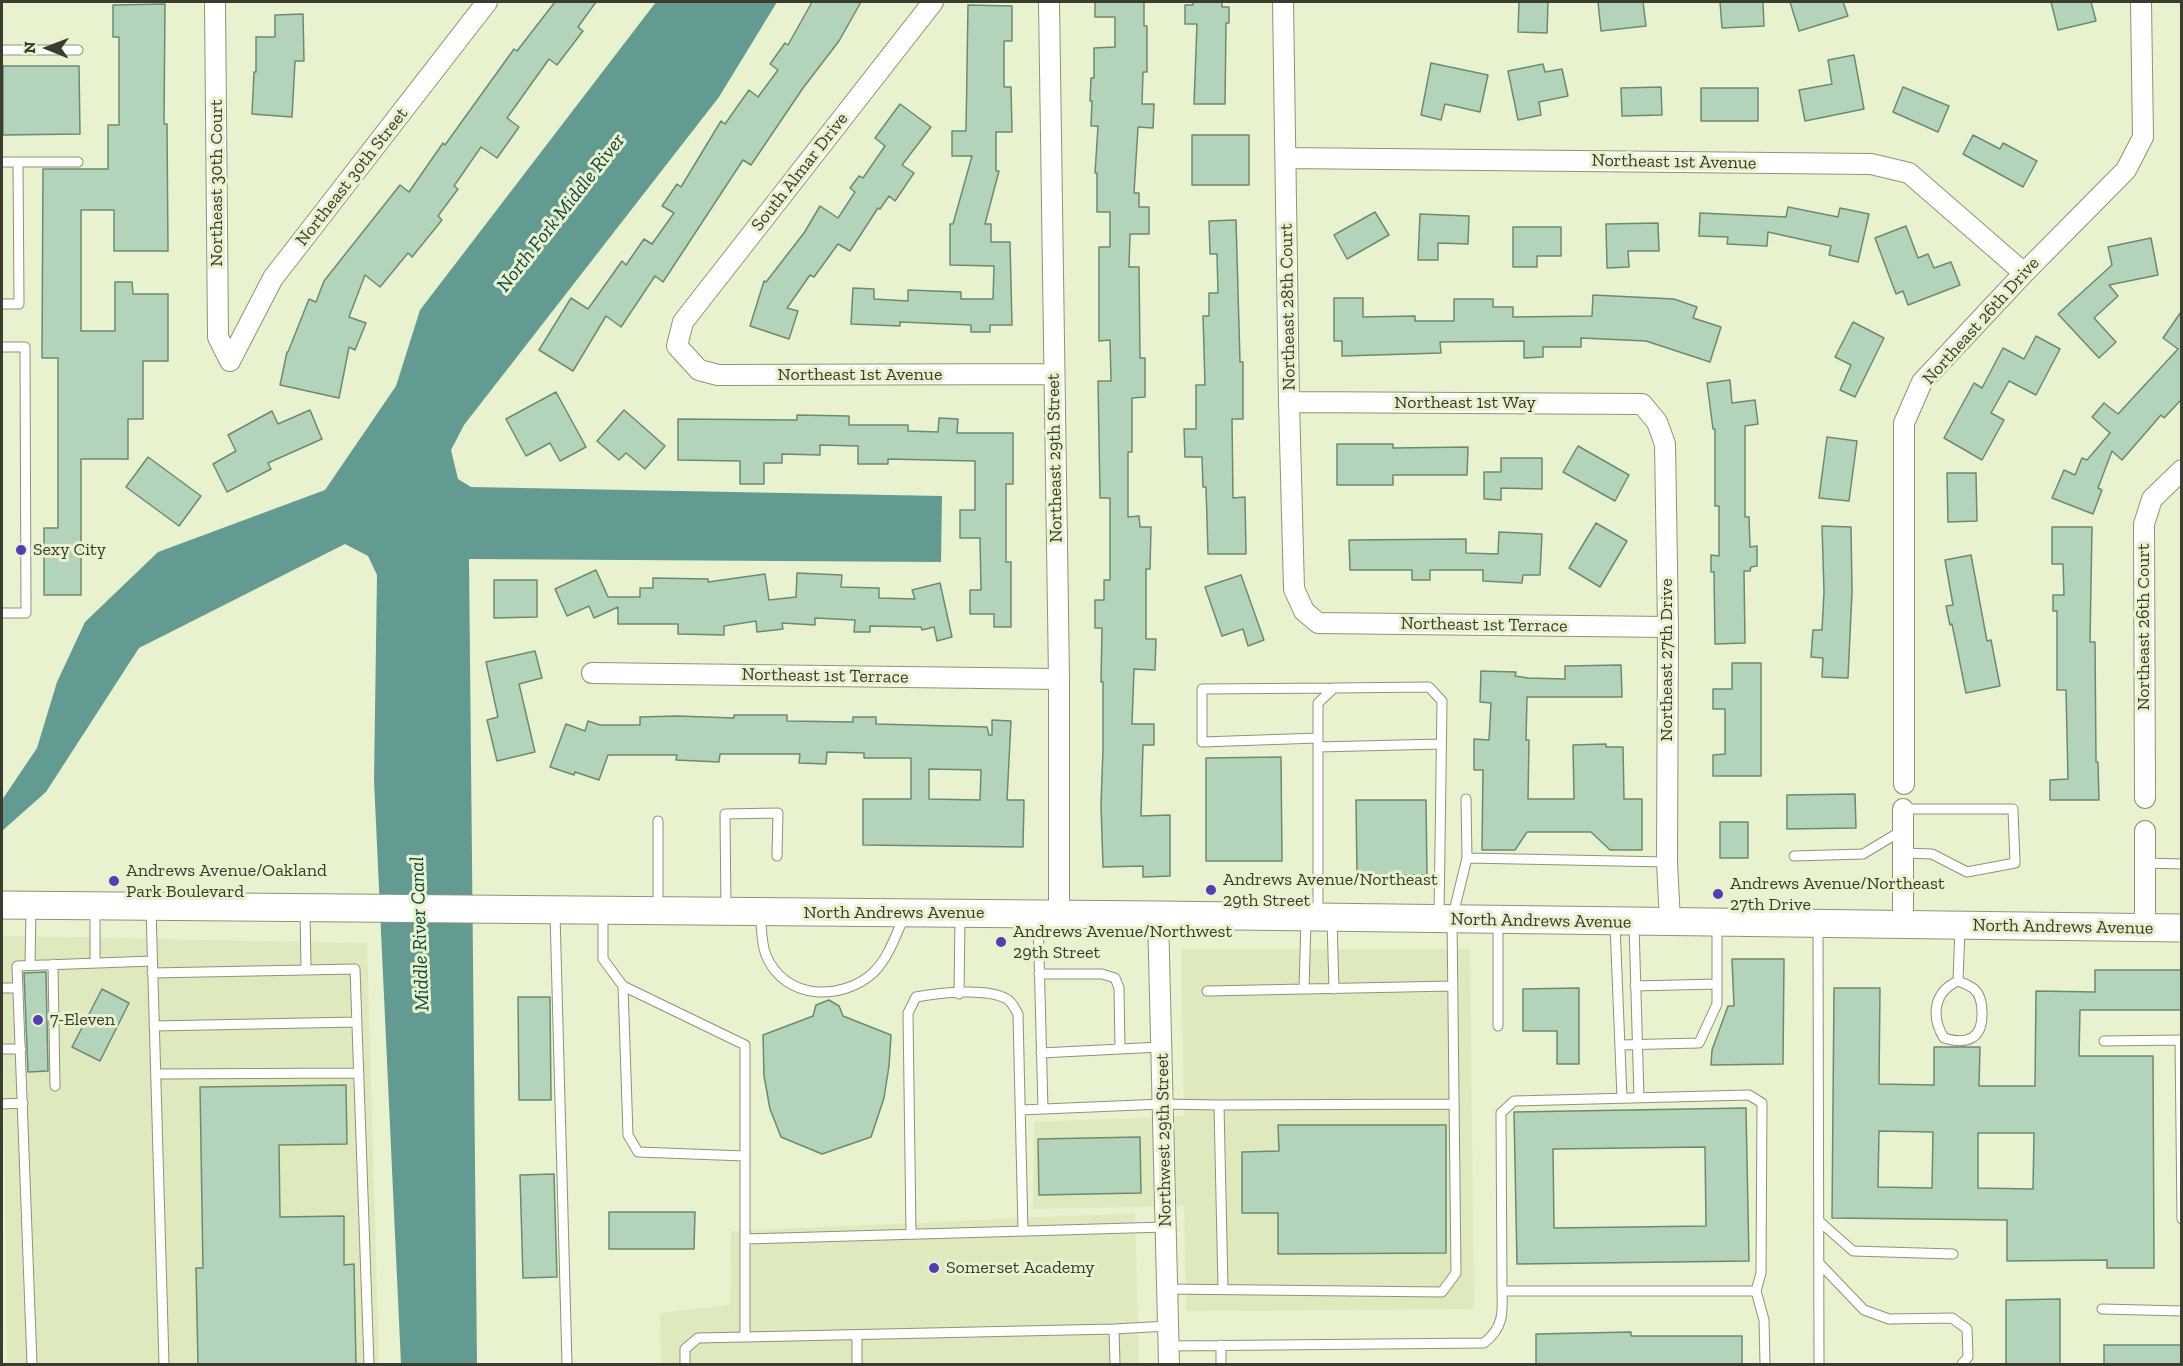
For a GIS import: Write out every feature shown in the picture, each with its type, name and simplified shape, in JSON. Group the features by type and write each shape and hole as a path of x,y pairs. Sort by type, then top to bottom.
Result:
{"main road":[{"name":"North Andrews Avenue","path":"2,905 1158,915 2181,928"}],"street":[{"name":"Northeast 30th Court","path":"215,2 218,336 230,362"},
{"name":"Northeast 30th Street","path":"230,362 273,278 488,2"},
{"name":"South Almar Drive","path":"677,346 683,322 933,2"},
{"name":"Northeast 29th Street","path":"1048,914 1059,679 1049,2"},
{"name":"Northeast 28th Court","path":"1284,2 1289,402 1294,589 1304,611"},
{"name":"Northeast 26th Drive","path":"1904,784 1904,423 1922,382 2024,273 2126,170 2143,137 2141,2"},
{"name":"Northeast 1st Avenue","path":"1286,158 1871,164 1909,174 2024,273"},
{"name":"Northeast 1st Avenue","path":"677,346 699,370 718,375 1054,374"},
{"name":"Northeast 1st Way","path":"1289,402 1642,404"},
{"name":"Northeast 27th Drive","path":"1642,404 1657,422 1665,444 1668,627 1667,861 1670,922"},
{"name":"Northeast 26th Court","path":"2145,798 2144,524 2152,499 2181,470"},
{"name":"Northeast 1st Terrace","path":"1304,611 1318,624 1668,627"},
{"name":"Northeast 1st Terrace","path":"592,673 1059,679"},
{"path":"1903,925 1904,809"},
{"path":"2145,831 2145,928"},
{"name":"Northwest 29th Street","path":"1158,915 1169,1346"}],"lane":[{"path":"2,50 78,50"},
{"path":"2,162 78,162"},
{"path":"2,304 19,304 18,162"},
{"path":"2,347 25,348 26,613 2,613"},
{"path":"1167,1289 1442,1292 1456,1273 1453,986 1446,919 1441,744 1442,700 1429,687 1202,689 1202,742 1441,744"},
{"path":"1334,688 1318,703 1319,918 1334,989"},
{"path":"1446,919 1467,858 1466,800"},
{"path":"1903,853 1932,855 1967,872 2015,863 2013,809 1904,809"},
{"path":"726,912 725,814 778,813 777,856"},
{"path":"658,821 658,911"},
{"path":"1794,856 1863,854 1903,830"},
{"path":"1467,858 1667,861"},
{"path":"2145,863 2181,864"},
{"path":"30,966 31,905"},
{"path":"95,906 95,963"},
{"path":"151,907 164,1365"},
{"path":"305,909 306,969"},
{"path":"555,911 567,1365"},
{"path":"603,911 603,959 623,986 745,1045 745,1337"},
{"path":"759,912 766,955 778,974 798,989 818,993 838,992 856,985 874,971 886,955 906,913"},
{"path":"960,914 960,994"},
{"path":"1043,1109 1039,974 1048,914"},
{"path":"1304,990 1319,918"},
{"path":"1498,920 1498,1026"},
{"path":"1625,922 1635,986 1639,1098"},
{"path":"1622,1098 1620,1045 1625,922"},
{"path":"1620,1045 1699,1043 1718,1004 1717,923"},
{"path":"1818,924 1819,1365"},
{"path":"1958,981 1961,926"},
{"path":"32,1365 23,1103 23,1032 17,966 152,961"},
{"path":"53,964 50,1010 55,1086"},
{"path":"152,973 355,969 369,1365"},
{"path":"1039,974 1102,974 1115,978 1119,988 1120,1049"},
{"path":"1958,981 1974,989 1982,1000 1982,1017 1980,1030 1971,1040 1956,1042 1944,1038 1938,1027 1938,997 1946,986 1958,981"},
{"path":"1635,986 1718,984"},
{"path":"623,986 628,1135 638,1152 745,1156"},
{"path":"1207,991 1453,986"},
{"path":"2,988 21,991"},
{"path":"911,1234 908,1013 916,997 932,994 990,993 1009,1000 1018,1014 1023,1231"},
{"path":"154,1026 357,1022"},
{"path":"2104,1041 2181,1040 2181,1219"},
{"path":"1041,1053 1161,1047"},
{"path":"2,1050 23,1052"},
{"path":"156,1074 359,1073"},
{"path":"685,1365 685,1349 698,1338 1114,1329 1169,1346 1484,1343 1495,1334 1503,1314 1501,1113 1514,1101 1749,1095 1762,1103 1761,1273 1756,1291 1764,1320 1765,1365"},
{"path":"2,1104 23,1103"},
{"path":"1020,1110 1163,1104 1454,1104"},
{"path":"1219,1105 1223,1289"},
{"path":"1818,1221 1853,1251 1953,1254"},
{"path":"745,1239 1166,1227"},
{"path":"1819,1263 1864,1310 1889,1319 1952,1317 1967,1329 1968,1357 1962,1365"},
{"path":"1502,1291 1756,1291"},
{"path":"2102,1309 2181,1311"},
{"path":"1114,1329 1115,1365"},
{"path":"857,1335 857,1365"},
{"path":"1221,1345 1221,1365"}],"shaded area":[{"path":"2,936 367,943 379,1364 7,1364"},
{"path":"1181,949 1470,949 1474,1309 1186,1311 1184,1206 1033,1209 1034,1122 1184,1116"},
{"name":"Somerset Academy","path":"1135,1213 1139,1364 661,1364 660,1313 730,1305 731,1231"}],"water":[{"path":"656,2 777,2 719,97 464,425 451,450 458,479 471,487 942,496 941,562 469,559 477,1364 401,1364 374,780 377,575 368,556 345,544 139,648 46,792 2,831 2,800 37,748 57,682 85,622 158,552 325,490 396,386 420,310"}],"building":[{"path":"555,2 596,2 578,27 583,31 557,65 549,59 507,118 519,127 497,158 481,147 454,186 458,189 438,216 442,220 412,257 408,253 380,287 365,275 349,317 366,323 355,350 349,347 339,398 280,385 287,352 309,299 316,302 324,281 400,185 409,192 514,49 517,51"},
{"path":"812,2 861,2 839,41 803,88 751,165 743,160 663,282 655,276 621,327 606,316 573,371 539,350 571,298 588,309 622,261 626,265 644,239 652,244 674,213 662,206 677,184 681,187 721,121 725,124 749,90 758,97 778,70 770,64 785,43 788,45"},
{"path":"1095,2 1144,2 1144,26 1147,26 1147,72 1143,72 1142,104 1154,104 1153,128 1138,127 1134,193 1139,193 1139,207 1149,207 1149,234 1130,234 1129,267 1139,267 1140,358 1145,358 1145,397 1132,398 1132,452 1128,452 1128,517 1139,516 1140,527 1151,527 1150,569 1146,569 1146,639 1156,639 1155,670 1134,669 1132,724 1154,724 1154,745 1143,745 1141,816 1170,815 1170,876 1143,877 1143,866 1103,867 1102,628 1095,628 1095,600 1104,600 1104,580 1110,580 1110,498 1100,498 1098,381 1111,381 1110,340 1099,341 1099,247 1110,247 1110,212 1097,212 1097,173 1095,173 1098,126 1091,126 1092,101 1090,101 1091,78 1094,78 1094,48 1115,47 1115,17 1095,17"},
{"path":"1193,2 1222,2 1222,7 1229,7 1229,23 1226,23 1225,104 1194,104 1197,24 1185,24 1185,5 1193,5"},
{"path":"1519,2 1548,2 1547,33 1518,32"},
{"path":"1598,2 1643,2 1646,26 1601,31"},
{"path":"1720,2 1763,2 1764,26 1722,28"},
{"path":"1790,2 1843,2 1848,16 1799,31"},
{"path":"2051,2 2091,2 2096,21 2058,30"},
{"path":"165,4 164,124 167,124 168,251 114,251 114,210 81,210 81,331 115,331 115,282 132,282 133,294 168,294 168,361 143,361 143,419 128,419 128,459 81,459 81,595 44,595 44,528 58,528 58,358 42,358 43,169 108,169 108,125 119,125 119,37 113,37 113,5"},
{"path":"968,5 1012,6 1012,41 1004,41 1004,87 1011,87 1012,132 996,132 996,171 999,171 985,224 991,224 991,242 1010,242 1012,325 990,325 990,332 971,332 971,325 900,322 900,326 851,324 853,288 874,289 874,299 908,301 908,290 961,292 961,299 993,299 994,266 950,265 950,224 953,224 972,156 952,156 952,131 966,131"},
{"path":"303,14 304,61 295,61 292,117 252,114 254,72 256,72 256,37 275,37 275,15"},
{"path":"1854,55 1864,109 1805,121 1799,90 1832,84 1828,60"},
{"path":"1431,63 1488,75 1480,112 1445,104 1441,120 1421,115"},
{"path":"1543,64 1545,72 1562,69 1568,96 1539,102 1541,115 1518,120 1508,71"},
{"path":"3,66 79,66 80,134 3,135"},
{"path":"1661,87 1662,115 1622,116 1621,88"},
{"path":"1903,87 1949,106 1938,132 1893,112"},
{"path":"1701,88 1758,88 1758,121 1701,121"},
{"path":"900,104 931,127 902,165 914,173 895,201 889,196 880,209 878,208 850,251 838,244 814,277 810,275 787,308 798,311 789,339 750,326 764,281 766,282 804,233 820,206 838,218 855,192 850,188 859,176 863,178 885,146 875,138"},
{"path":"1192,135 1249,135 1249,185 1192,185"},
{"path":"1973,135 2000,149 2003,143 2037,161 2023,187 1963,154"},
{"path":"1788,207 1838,217 1840,208 1869,214 1858,262 1829,255 1831,246 1768,232 1767,246 1727,244 1728,237 1699,236 1700,213 1786,217"},
{"path":"1375,212 1389,235 1347,259 1334,235"},
{"path":"1420,214 1469,216 1468,244 1438,243 1438,260 1418,260"},
{"path":"1236,220 1240,362 1243,362 1243,419 1232,419 1233,498 1245,497 1246,554 1208,554 1206,487 1203,487 1202,457 1185,457 1184,429 1196,429 1196,385 1205,385 1203,316 1209,316 1209,293 1218,293 1217,254 1210,254 1209,221"},
{"path":"1658,223 1659,251 1628,251 1629,267 1607,268 1606,224"},
{"path":"1906,226 1918,258 1928,254 1934,268 1951,262 1960,285 1908,305 1903,291 1896,294 1875,238"},
{"path":"1513,227 1561,227 1561,256 1537,256 1537,267 1513,267"},
{"path":"2151,238 2158,275 2109,285 2118,296 2094,318 2116,342 2099,358 2058,314 2112,265 2108,247"},
{"path":"1593,295 1674,299 1697,307 1693,318 1721,327 1710,362 1646,341 1581,338 1581,347 1543,347 1543,357 1524,358 1524,341 1440,342 1441,353 1342,356 1342,341 1334,341 1334,298 1363,298 1363,317 1415,316 1415,321 1454,321 1454,299 1493,299 1493,307 1513,307 1513,317 1592,316"},
{"path":"2181,312 2181,400 2164,418 2161,415 2122,460 2112,451 2098,488 2102,490 2093,514 2052,498 2064,470 2075,475 2082,458 2087,460 2110,433 2092,417 2104,403 2118,414 2178,349 2163,338"},
{"path":"1853,322 1884,338 1855,397 1840,390 1851,365 1835,357"},
{"path":"2036,336 2060,349 2036,395 2009,381 1991,413 2004,420 1982,460 1944,438 1974,383 1982,388 2003,348 2024,359"},
{"path":"1730,380 1732,403 1755,400 1758,424 1745,426 1745,517 1749,517 1750,547 1757,546 1757,566 1751,567 1750,571 1744,571 1745,643 1715,644 1714,572 1711,572 1711,555 1719,556 1719,506 1715,506 1715,429 1713,429 1707,383"},
{"path":"556,392 586,447 560,461 550,443 526,456 506,419"},
{"path":"310,410 322,439 268,463 271,469 227,492 213,464 236,451 228,435 272,411 278,424"},
{"path":"624,410 665,446 645,469 626,453 619,460 597,441"},
{"path":"797,415 849,416 849,425 908,425 908,431 938,432 939,418 958,419 957,433 1013,433 1013,484 1006,484 1006,562 1011,562 1011,627 994,627 994,614 970,614 970,590 981,590 980,538 960,538 960,510 975,510 975,461 888,459 888,464 858,464 858,446 820,445 820,455 782,454 782,463 764,463 764,484 740,484 740,461 678,460 678,419 797,420"},
{"path":"1827,437 1857,441 1849,501 1819,498"},
{"path":"1337,444 1393,444 1393,448 1468,447 1467,475 1393,475 1393,485 1337,485"},
{"path":"1578,446 1629,475 1615,501 1563,472"},
{"path":"148,457 201,496 179,526 126,487"},
{"path":"1501,458 1542,458 1542,489 1501,488 1501,500 1484,499 1484,472 1501,472"},
{"path":"1947,473 1976,473 1977,521 1948,522"},
{"path":"1596,523 1627,541 1600,587 1569,568"},
{"path":"1822,526 1851,527 1852,592 1848,678 1822,677 1823,658 1811,657 1813,630 1822,630 1824,592"},
{"path":"2052,527 2092,527 2090,642 2095,642 2096,762 2098,762 2099,800 2050,800 2050,780 2068,779 2066,690 2057,690 2057,611 2053,611 2053,595 2064,595 2063,564 2052,564"},
{"path":"1499,532 1542,534 1540,575 1523,575 1522,583 1483,581 1483,570 1430,570 1430,580 1412,580 1412,570 1350,570 1349,540 1466,539 1466,553 1498,554"},
{"path":"1971,555 1987,641 1991,640 2000,686 1966,693 1952,624 1950,625 1946,606 1953,605 1945,560"},
{"path":"596,570 608,597 640,597 640,588 653,588 653,578 708,579 708,582 765,574 769,600 796,597 797,573 842,575 841,587 879,588 879,598 915,599 912,590 940,583 952,637 937,641 934,627 922,630 921,627 870,626 870,632 854,632 855,620 815,618 815,625 782,623 783,629 757,632 756,621 724,626 724,635 678,634 678,624 618,624 618,607 594,618 589,606 567,616 555,589"},
{"path":"1241,575 1264,640 1248,646 1243,629 1222,636 1205,587"},
{"path":"494,580 537,580 537,617 494,618"},
{"path":"535,651 542,678 519,684 535,752 497,761 487,720 498,717 486,662"},
{"path":"1732,663 1761,663 1761,776 1713,776 1713,755 1725,754 1725,709 1713,709 1713,689 1732,689"},
{"path":"1621,665 1622,697 1527,697 1528,799 1574,799 1573,745 1606,744 1606,747 1623,747 1624,799 1642,799 1642,850 1610,850 1591,832 1527,832 1515,850 1482,850 1483,770 1474,770 1474,739 1489,740 1491,703 1480,702 1481,671 1516,672 1515,676 1528,678 1565,679 1565,666"},
{"path":"734,715 787,715 787,721 853,722 853,717 876,717 876,724 987,727 989,735 992,735 992,720 1011,721 1007,800 1024,800 1023,847 863,845 863,799 911,799 911,758 864,758 864,753 827,752 826,764 799,763 800,754 720,754 719,762 676,760 677,755 608,755 599,780 550,767 566,724 585,731 588,721 600,725 640,725 640,717 734,718","holes":["929,769 981,770 980,800 929,799"]},
{"path":"1281,757 1282,861 1206,861 1206,758"},
{"path":"1855,794 1856,828 1787,829 1787,795"},
{"path":"1356,800 1426,800 1427,875 1357,876"},
{"path":"1720,822 1748,822 1748,858 1720,858"},
{"path":"1732,959 1784,959 1783,1064 1711,1065 1712,1050 1728,1006 1734,1006"},
{"path":"2095,970 2181,970 2181,1010 2080,1010 2079,1056 2153,1056 2154,1268 2107,1268 2107,1260 2007,1261 2007,1220 1832,1218 1834,988 1880,988 1879,1084 1934,1085 1934,1047 1980,1047 1979,1086 2035,1086 2036,991 2095,992","holes":["1879,1131 1933,1132 1932,1188 1878,1187","1978,1133 2034,1133 2033,1189 1978,1188"]},
{"path":"46,972 48,1071 28,1072 24,973"},
{"path":"1579,988 1579,1064 1557,1064 1557,1031 1523,1031 1523,989"},
{"path":"102,989 129,1003 100,1061 72,1047"},
{"path":"518,997 550,997 551,1100 519,1100"},
{"path":"829,1000 839,1006 843,1016 891,1035 884,1098 871,1137 822,1154 781,1137 770,1109 764,1076 763,1035 813,1016 816,1005"},
{"path":"346,1085 347,1144 279,1145 280,1217 344,1216 344,1265 354,1264 356,1365 198,1365 196,1268 203,1268 200,1087"},
{"path":"1746,1108 1749,1261 1517,1264 1514,1112","holes":["1705,1147 1706,1226 1554,1228 1553,1149"]},
{"path":"1278,1125 1446,1125 1446,1253 1278,1254 1278,1213 1242,1213 1242,1152 1279,1151"},
{"path":"1140,1137 1141,1193 1039,1195 1038,1139"},
{"path":"554,1174 557,1277 523,1278 520,1175"},
{"path":"609,1212 695,1212 694,1249 609,1249"},
{"path":"2060,1299 2060,1365 2006,1365 2006,1300"},
{"path":"1631,1332 1631,1336 1742,1336 1742,1365 1536,1365 1536,1334"},
{"path":"2104,1345 2181,1345 2181,1365 2104,1365"}],"place":[{"name":"Sexy City","path":"21,550"},
{"name":"Andrews Avenue/Oakland Park Boulevard","path":"114,881"},
{"name":"Andrews Avenue/Northeast 29th Street","path":"1211,890"},
{"name":"Andrews Avenue/Northeast 27th Drive","path":"1718,894"},
{"name":"Andrews Avenue/Northwest 29th Street","path":"1001,942"},
{"name":"7-Eleven","path":"38,1020"},
{"name":"Somerset Academy","path":"934,1268"}],"water label":[{"name":"North Fork Middle River","path":"561,213"},
{"name":"Middle River Canal","path":"420,934"}]}
